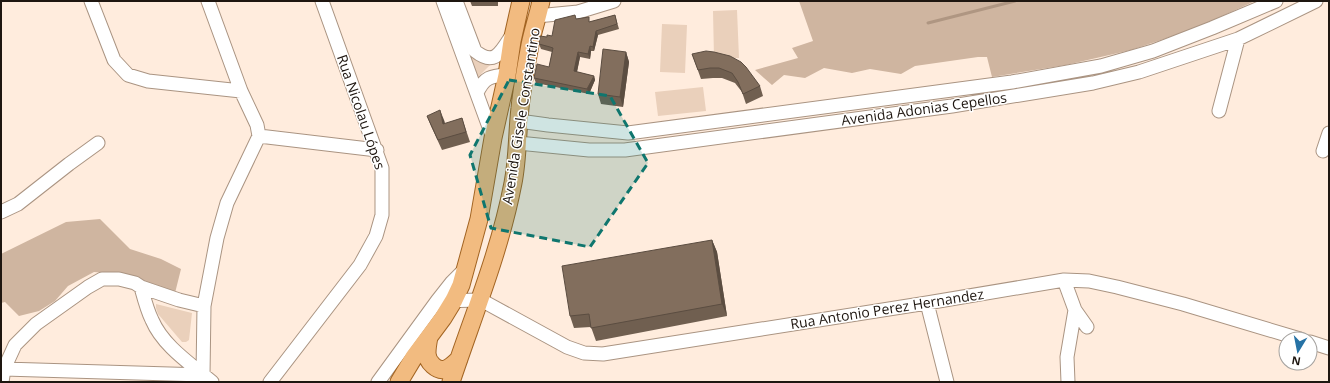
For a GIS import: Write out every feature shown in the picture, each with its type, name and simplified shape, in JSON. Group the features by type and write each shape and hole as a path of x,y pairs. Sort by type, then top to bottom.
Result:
{"main road":[{"name":"Avenida Gisele Constantino","path":"403,382 414,357 444,318 461,285 480,219 493,138 521,1"},
{"name":"Avenida Gisele Constantino","path":"451,382 481,300 500,237 513,183 518,143 520,109 530,44 539,9"},
{"path":"507,75 513,78 514,112 515,118 519,121"},
{"path":"429,337 426,354 430,362 436,368 444,370 451,367 459,359"}],"street":[{"path":"91,1 114,60 128,75 148,80 241,91"},
{"path":"208,1 241,91 257,125 259,136 227,203 217,238 204,306 208,378"},
{"name":"Rua Nicolau Lópes","path":"270,382 360,264 376,236 382,215 382,168 377,150 322,1"},
{"path":"443,1 493,138"},
{"path":"456,1 475,51 481,56 494,58 499,54 515,30"},
{"path":"570,1 578,12"},
{"path":"539,9 578,12 614,1"},
{"name":"Avenida Adonias Cepellos","path":"519,121 628,133 1012,82 1101,66 1153,51 1276,1"},
{"name":"Avenida Adonias Cepellos","path":"518,143 589,150 625,150 952,106 1093,83 1139,72 1238,39 1316,1"},
{"path":"1219,111 1238,39"},
{"path":"477,93 480,85 487,78 494,75 507,75"},
{"path":"546,145 548,125"},
{"path":"603,150 605,131"},
{"path":"1323,151 1329,133"},
{"path":"259,136 377,150"},
{"path":"1,212 18,204 98,143"},
{"name":"Avenida Gisele Constantino","path":"378,382 437,301 452,282 466,268"},
{"path":"204,306 179,300 141,287 135,283 119,279 102,279 88,287 36,324 15,345 3,376 208,378"},
{"path":"1064,280 1075,310 1087,327"},
{"name":"Rua Antonio Perez Hernandez","path":"481,300 567,347 584,353 603,354 1064,280 1089,281 1118,287 1183,304 1278,332"},
{"path":"141,287 152,320 161,335 177,352 208,378"},
{"path":"437,301 481,300"},
{"path":"927,303 947,382"},
{"path":"1068,382 1067,357 1075,310"},
{"path":"1318,345 1329,348"},
{"path":"378,382 403,382"}],"highlighted area":[{"path":"509,80 610,96 648,163 590,247 491,228 470,155"}],"shaded area":[{"path":"453,1 471,51 491,64 476,79"},
{"path":"799,1 1255,1 1194,29 1131,50 1066,65 992,77 987,57 978,57 915,66 901,74 870,69 852,73 824,68 805,78 784,75 772,85 755,70 798,58 792,48 813,41"},
{"path":"737,10 739,58 714,58 713,11"},
{"path":"662,24 687,25 685,73 660,72"},
{"path":"703,87 706,111 658,116 655,92"},
{"path":"100,219 130,249 161,259 181,269 175,293 123,274 94,272 68,286 55,301 39,311 19,316 5,302 1,303 1,254 66,222"},
{"path":"156,304 192,313 189,340 182,342 158,314"}],"building":[{"path":"575,15 576,19 589,17 589,22 615,15 617,24 596,31 593,47 590,46 588,54 578,52 574,71 594,76 587,89 534,78 537,64 549,67 553,48 539,44 540,36 552,36 555,20"},
{"path":"603,49 626,52 620,97 598,94"},
{"path":"706,51 730,56 741,62 760,86 743,94 732,73 719,68 698,70 692,54"},
{"path":"440,110 443,124 462,118 466,132 438,140 427,116"},
{"path":"712,240 722,304 591,328 589,314 570,316 562,266"}],"waterway":[{"path":"928,23 1015,1"}]}
